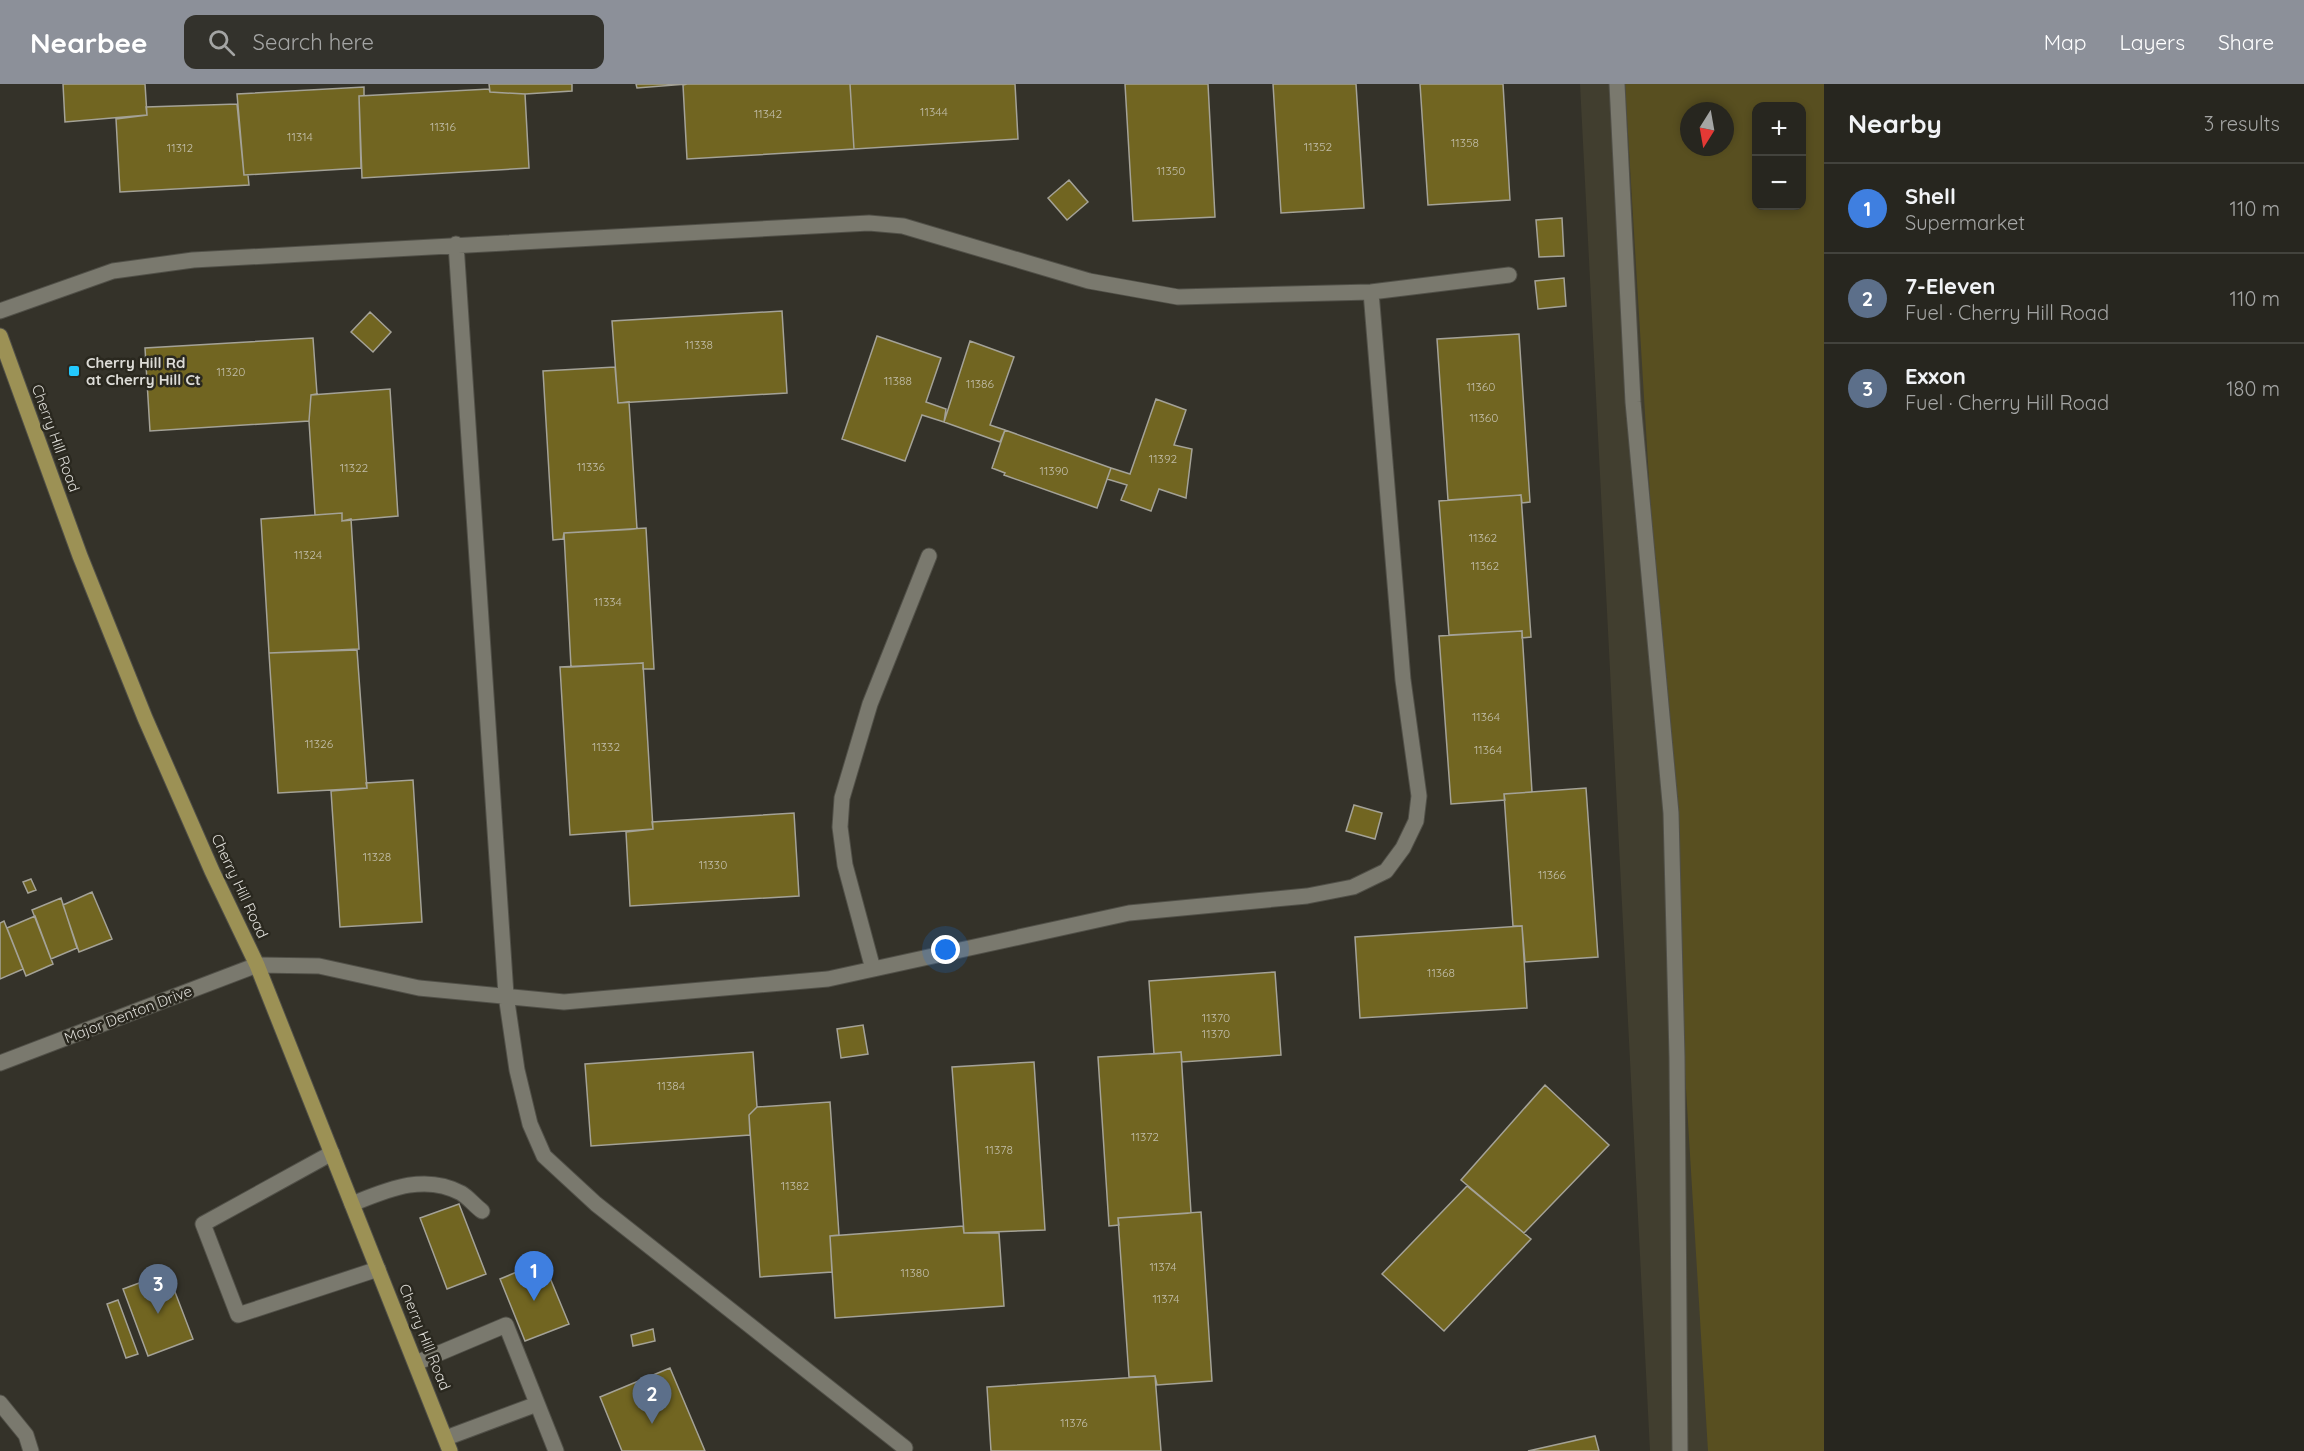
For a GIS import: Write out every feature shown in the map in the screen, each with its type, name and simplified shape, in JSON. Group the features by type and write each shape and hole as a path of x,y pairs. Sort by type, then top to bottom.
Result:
{"main road":[{"name":"Cherry Hill Road","path":"1,339 80,555 145,718 212,871 257,965 448,1445"}],"street":[{"path":"1617,84 1633,402 1671,813 1677,1057 1680,1451"},
{"path":"0,311 113,271 193,260 869,223 903,226 1089,281 1178,297 1371,292 1509,275"},
{"path":"456,244 506,995 517,1071 530,1124 544,1156 596,1204 906,1448"},
{"path":"257,965 319,966 419,988 564,1002 828,979 1129,913 1307,896 1353,886 1386,871 1403,848 1416,821 1419,796 1403,680 1371,292"},
{"path":"873,969 845,865 840,827 842,798 870,704 929,556"},
{"name":"Major Denton Drive","path":"0,1063 257,965"},
{"path":"332,1153 203,1224 238,1315 378,1269"},
{"path":"352,1204 399,1186 431,1183 461,1193 482,1211"},
{"path":"416,1363 506,1325 556,1451"},
{"path":"0,1402 26,1435 32,1451"},
{"path":"448,1445 537,1404"}],"shaded area":[{"path":"1580,84 1824,84 1824,1451 1650,1451"},
{"path":"1625,84 1824,84 1824,1451 1708,1451"}],"building":[{"path":"63,84 145,84 147,115 65,122"},
{"path":"489,84 572,84 572,91 525,94 490,92"},
{"path":"636,84 687,84 637,88"},
{"path":"850,84 854,149 687,159 683,85"},
{"path":"850,84 1015,84 1018,139 854,149"},
{"path":"1125,84 1208,84 1215,217 1133,221"},
{"path":"1273,84 1356,84 1364,208 1281,213"},
{"path":"1420,84 1503,84 1510,200 1428,205"},
{"path":"364,87 364,96 359,96 361,168 244,175 237,94"},
{"path":"489,89 490,92 525,94 529,168 362,178 359,96"},
{"path":"237,104 244,175 248,175 249,185 120,192 116,119 147,115 146,107"},
{"path":"1069,180 1088,202 1067,220 1048,198"},
{"path":"1562,218 1564,256 1539,257 1536,220"},
{"path":"1564,278 1566,306 1538,309 1535,281"},
{"path":"782,311 787,393 618,403 612,321"},
{"path":"370,312 391,332 373,352 351,332"},
{"path":"1519,334 1530,502 1522,503 1521,495 1448,500 1437,339"},
{"path":"877,336 941,358 926,402 946,409 944,422 922,415 905,461 842,439"},
{"path":"313,338 317,394 311,395 309,421 150,431 145,348"},
{"path":"970,341 1014,357 990,425 1005,430 1000,442 944,422"},
{"path":"615,367 618,403 629,402 637,529 564,533 563,539 553,540 543,371"},
{"path":"390,389 398,516 342,521 342,513 315,515 309,421 311,395"},
{"path":"1156,399 1186,410 1174,445 1192,449 1186,498 1159,489 1151,511 1121,500 1127,485 1107,479 1111,468 1130,474"},
{"path":"1005,430 1111,468 1097,508 1004,475 1005,473 992,468"},
{"path":"1521,495 1531,637 1522,638 1522,631 1449,635 1439,501"},
{"path":"342,513 342,521 351,519 359,649 269,653 261,519"},
{"path":"646,528 654,669 643,669 643,663 571,667 564,533"},
{"path":"1522,631 1532,792 1504,794 1505,800 1451,804 1439,636"},
{"path":"357,650 367,788 278,793 269,653"},
{"path":"643,663 653,829 570,835 560,667"},
{"path":"413,780 422,922 340,927 331,791 367,788 366,783"},
{"path":"1586,788 1598,957 1525,962 1522,926 1513,926 1504,794"},
{"path":"1354,805 1382,813 1375,839 1346,831"},
{"path":"794,813 799,896 630,906 626,832 653,829 652,822"},
{"path":"31,879 36,890 28,893 23,882"},
{"path":"92,892 112,939 79,952 63,905"},
{"path":"61,898 77,948 51,959 32,910"},
{"path":"35,916 53,964 26,976 7,928"},
{"path":"4,921 23,969 0,979 0,923"},
{"path":"1522,926 1527,1008 1360,1018 1355,937"},
{"path":"1275,972 1281,1055 1182,1062 1181,1052 1154,1054 1149,981"},
{"path":"863,1025 868,1054 841,1058 837,1029"},
{"path":"753,1052 757,1107 749,1115 750,1135 591,1146 585,1064"},
{"path":"1181,1052 1191,1213 1118,1218 1119,1225 1109,1226 1098,1057"},
{"path":"1034,1062 1045,1230 964,1233 952,1067"},
{"path":"1545,1085 1609,1145 1524,1233 1461,1180"},
{"path":"830,1102 839,1235 830,1236 832,1272 760,1277 749,1115 757,1107"},
{"path":"1467,1186 1531,1239 1444,1331 1382,1274"},
{"path":"459,1204 486,1274 447,1289 420,1218"},
{"path":"1201,1212 1212,1381 1157,1385 1155,1376 1129,1377 1118,1218"},
{"path":"963,1226 964,1233 999,1233 1004,1306 835,1318 830,1236"},
{"path":"543,1261 569,1324 525,1341 500,1279"},
{"path":"150,1279 152,1286 170,1279 193,1339 148,1356 123,1289"},
{"path":"118,1300 138,1354 126,1358 107,1304"},
{"path":"653,1329 655,1341 633,1346 631,1335"},
{"path":"670,1368 705,1451 622,1451 600,1397"},
{"path":"1155,1376 1161,1451 991,1451 987,1387"},
{"path":"1595,1436 1599,1451 1528,1451"}],"place":[{"name":"Cherry Hill Rd at Cherry Hill Ct","path":"74,371"},
{"name":"Shell","path":"534,1301"},
{"name":"Exxon","path":"158,1314"},
{"name":"7-Eleven","path":"652,1424"}]}
